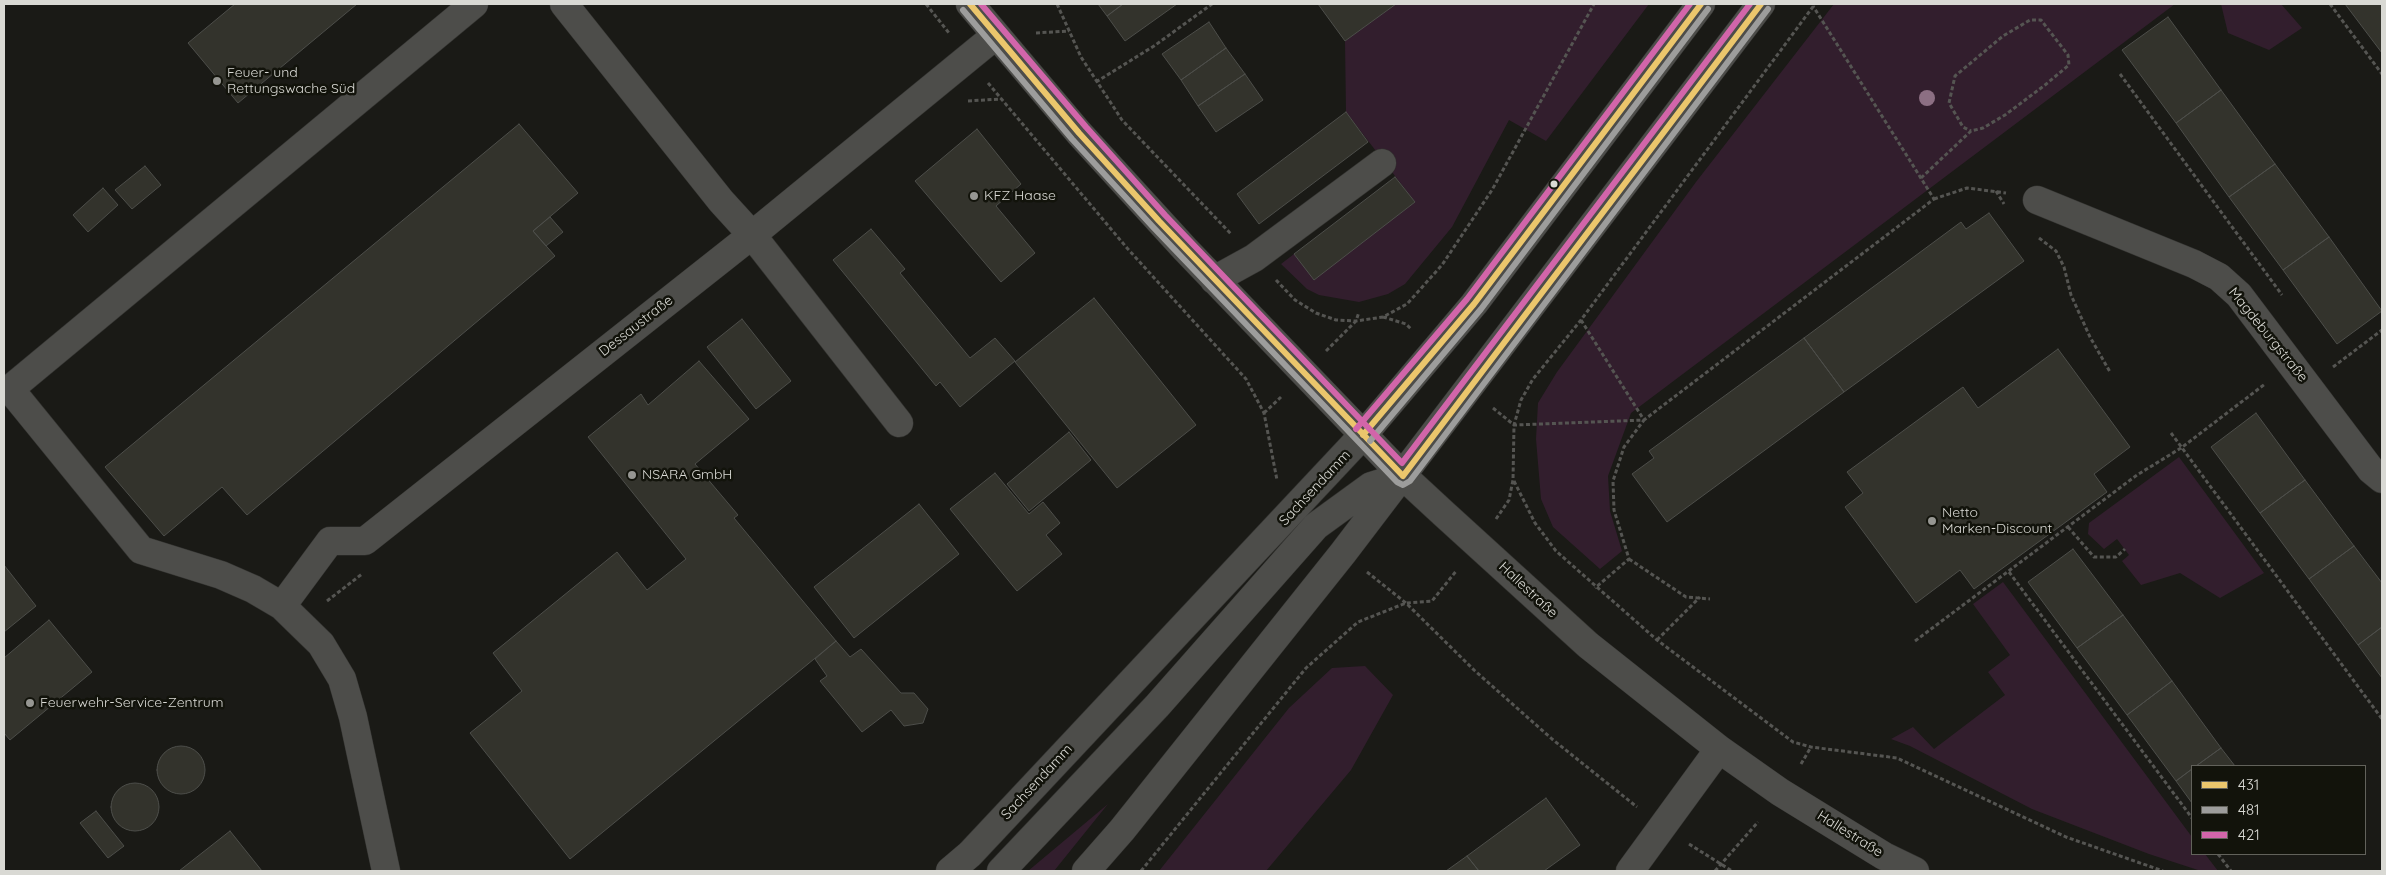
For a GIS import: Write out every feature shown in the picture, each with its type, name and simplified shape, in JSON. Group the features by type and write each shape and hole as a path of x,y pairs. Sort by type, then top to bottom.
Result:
{"street":[{"path":"386,871 353,717 342,678 321,644 282,606 254,589 221,575 141,550 10,390 474,4"},
{"path":"564,4 721,201 752,235 899,423"},
{"name":"Hallestraße","path":"970,4 995,36 1079,133 1214,280 1403,476 1588,645 1719,749 1780,792 1884,856 1915,871"},
{"name":"Sachsendamm","path":"950,871 970,854 1296,509 1363,435 1474,304 1701,4"},
{"path":"1086,871 1122,830 1403,476 1761,4"},
{"name":"Dessaustraße","path":"282,606 330,541 364,541 752,235 995,36"},
{"path":"1214,280 1254,258 1382,163"},
{"name":"Magdeburgstraße","path":"2037,200 2194,264 2219,277 2239,295 2371,470 2382,479"},
{"name":"Sachsendamm","path":"1001,871 1157,706 1316,526 1371,486 1403,476"},
{"path":"1630,871 1719,749"}],"path":[{"path":"926,4 967,58 1127,248 1246,378 1264,413 1280,493 1296,509"},
{"path":"1057,4 1068,32 1096,82 1122,120 1295,300 1316,313 1336,320 1356,321 1382,317 1407,304 1442,266 1492,190 1594,4"},
{"path":"1096,82 1154,46 1212,4"},
{"path":"2330,4 2382,74"},
{"path":"1141,871 1306,668 1358,622 1406,604 1432,602 1478,544 1509,500 1513,480 1514,424 1521,400 1533,379 1581,320 1814,5 1934,200"},
{"path":"1921,178 1971,131 1983,128 2005,114 2045,86 2069,65 2068,55 2041,20 2030,20 2003,36 1955,76 1949,103 1963,127 1971,131"},
{"path":"2120,74 2288,303"},
{"path":"959,102 1001,99"},
{"path":"1710,599 1700,597 1686,598 1629,559 1614,510 1613,481 1624,447 1644,420 1934,200 1967,188 1996,191 2037,200"},
{"path":"1996,191 2010,211"},
{"path":"2033,233 2056,251 2064,267 2071,295 2090,337 2110,372"},
{"path":"1332,345 1356,321 1359,312"},
{"path":"1382,317 1406,324"},
{"path":"1581,320 1644,420"},
{"path":"2308,386 2382,330"},
{"path":"2328,358 2334,366"},
{"path":"1915,641 2137,475 2181,448 2291,364"},
{"path":"1264,413 1277,401"},
{"path":"1491,407 1514,424 1644,420"},
{"path":"2171,434 2382,719"},
{"path":"1513,480 1535,523 1556,551 1595,588 1657,640 1793,742 1811,747 1897,758 2066,837 2163,871"},
{"path":"2068,527 2094,558 2116,557 2125,549"},
{"path":"1343,553 1406,604 1474,670 1552,739 1662,825 1732,871"},
{"path":"1595,588 1629,559"},
{"path":"2009,572 2191,817"},
{"path":"1657,640 1700,597"},
{"path":"1801,764 1811,747"},
{"path":"1715,871 1758,822"},
{"path":"2219,855 2231,871"},
{"path":"1721,865 1728,871"}],"shaded area":[{"path":"1396,4 1649,4 1546,141 1509,120 1452,227 1405,284 1388,294 1359,302 1319,295 1307,289 1281,264 1294,254 1314,279 1415,202 1346,112 1345,41"},
{"path":"1834,4 2175,4 1631,413 1608,476 1610,511 1622,551 1600,569 1553,527 1541,499 1536,439 1538,403 1557,372 1696,182"},
{"path":"2221,4 2281,4 2302,28 2269,50 2228,33"},
{"path":"2179,457 2264,573 2220,598 2180,573 2141,585 2122,561 2129,555 2117,539 2104,549 2088,534 2089,523"},
{"path":"2003,582 2191,836 2191,855 2206,855 2218,871 2201,871 2149,854 2032,809 1910,746 1891,739 1913,727 1934,749 2005,695 1988,672 2010,655 1973,604"},
{"path":"1365,666 1393,695 1351,770 1266,871 1159,871 1289,708 1332,668"},
{"path":"1108,804 1054,871 1028,871"}],"building":[{"path":"235,4 357,4 238,103 188,43"},
{"path":"1098,4 1123,4 1107,16"},
{"path":"1123,4 1177,4 1125,41 1107,16"},
{"path":"1318,4 1396,4 1345,41"},
{"path":"2345,4 2382,4 2382,53"},
{"path":"2168,17 2221,90 2176,123 2122,50"},
{"path":"1209,22 1226,48 1181,80 1162,54"},
{"path":"1226,48 1245,74 1198,106 1181,80"},
{"path":"1245,74 1263,100 1216,132 1198,106"},
{"path":"2221,90 2275,164 2229,197 2176,123"},
{"path":"1346,112 1368,142 1259,224 1237,194"},
{"path":"519,124 578,193 533,231 555,256 247,515 222,487 164,536 105,467"},
{"path":"977,129 1021,184 996,206 1035,253 1001,282 915,181"},
{"path":"2275,164 2329,237 2283,270 2229,197"},
{"path":"145,166 161,185 132,209 115,190"},
{"path":"1395,177 1415,202 1314,280 1294,254"},
{"path":"103,188 118,205 88,232 73,215"},
{"path":"1989,213 2024,261 1844,392 1804,338 1961,222 1966,229"},
{"path":"550,217 563,232 546,246 533,231"},
{"path":"871,229 905,269 900,273 970,358 995,338 1015,361 960,407 940,382 936,386 833,260"},
{"path":"2329,237 2382,311 2337,344 2283,270"},
{"path":"1094,298 1196,425 1117,488 1015,362"},
{"path":"742,319 791,381 756,409 707,347"},
{"path":"1804,338 1844,392 1667,522 1632,474 1654,458 1649,451"},
{"path":"2058,349 2130,447 2094,474 2107,492 1974,589 1960,570 1916,603 1845,507 1863,493 1847,472 1963,387 1978,408"},
{"path":"699,361 749,419 695,464 738,515 734,518 836,641 570,859 470,733 522,691 493,653 617,552 647,590 686,559 588,437 641,394 648,405"},
{"path":"2256,413 2305,480 2260,513 2211,447"},
{"path":"1069,432 1091,460 1029,511 1007,484"},
{"path":"995,473 1029,514 1043,502 1060,523 1046,535 1062,554 1017,591 950,509"},
{"path":"2305,480 2354,546 2309,579 2260,513"},
{"path":"919,504 959,554 854,638 814,587"},
{"path":"2354,546 2382,583 2382,627 2358,645 2309,579"},
{"path":"2073,549 2123,615 2077,648 2028,582"},
{"path":"4,565 36,606 4,632"},
{"path":"2123,615 2172,681 2127,715 2077,648"},
{"name":"Feuerwehr-Service-Zentrum","path":"49,620 92,672 10,740 4,733 4,658"},
{"path":"2382,627 2382,678 2358,645"},
{"path":"836,641 850,657 861,649 901,693 914,693 928,709 923,723 904,726 891,710 862,732 820,681 827,676 815,659"},
{"path":"2172,681 2221,748 2197,765 2191,765 2191,770 2176,781 2127,715"},
{"path":"181,746 190,748 198,753 203,761 205,770 203,779 198,787 190,792 181,794 172,792 164,787 159,779 157,770 159,761 164,753 172,748"},
{"path":"2221,748 2234,765 2197,765"},
{"path":"2191,770 2191,802 2176,781"},
{"path":"135,783 144,785 152,790 157,798 159,807 157,816 152,824 144,829 135,831 126,829 118,824 113,816 111,807 113,798 118,790 126,785"},
{"path":"1546,798 1580,845 1544,871 1479,871 1467,856"},
{"path":"96,811 124,846 108,858 80,823"},
{"path":"230,831 262,871 179,871"},
{"path":"1467,856 1479,871 1446,871"}],"transit line":[{"name":"431","path":"970,4 1079,133 1159,221 1403,476"},
{"name":"421","path":"981,4 1086,127 1165,215 1402,463 1750,4"},
{"name":"421","path":"1356,429 1467,299 1690,4"},
{"name":"431","path":"1363,435 1474,304 1701,4"},
{"name":"431","path":"1403,476 1761,4"},
{"name":"481","path":"1370,441 1481,309 1708,9"},
{"name":"481","path":"963,10 1072,139 1153,227 1397,482 1403,485 1410,481 1768,9"}],"place":[{"name":"Feuer- und Rettungswache Süd","path":"217,81"},
{"name":"KFZ Haase","path":"974,196"},
{"name":"NSARA GmbH","path":"632,475"},
{"name":"Netto Marken-Discount","path":"1932,521"},
{"name":"Feuerwehr-Service-Zentrum","path":"30,703"}]}
